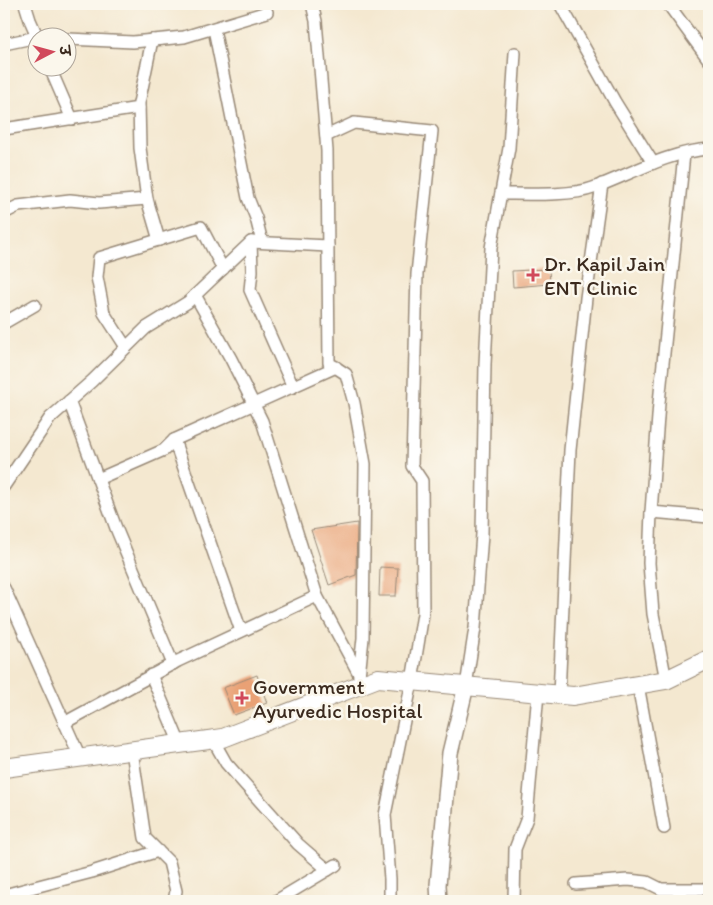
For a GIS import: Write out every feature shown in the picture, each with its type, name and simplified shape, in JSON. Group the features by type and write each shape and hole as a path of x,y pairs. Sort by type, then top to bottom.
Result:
{"main road":[{"path":"4,768 223,738 359,680 378,678 573,696 666,680 708,662"}],"street":[{"path":"26,4 33,28"},
{"path":"312,4 316,21 326,136 329,363 346,374 354,403 364,464 363,638 359,680"},
{"path":"560,4 615,102 653,163"},
{"path":"668,4 707,52"},
{"path":"78,39 133,42 184,37 267,12"},
{"path":"214,29 248,198 256,218 256,242 250,290 293,387"},
{"path":"4,44 28,40"},
{"path":"152,40 139,108 140,148 147,200 159,240"},
{"path":"438,901 450,753 466,686 476,628 482,534 485,364 491,248 509,148 515,53"},
{"path":"54,78 72,119"},
{"path":"4,129 139,108"},
{"path":"326,136 354,123 432,132 417,274 412,466 422,481 423,614 412,681 385,815 390,901"},
{"path":"501,194 569,192 592,189 653,163 691,151 709,150"},
{"path":"666,680 653,606 649,564 650,512 684,154"},
{"path":"558,695 570,450 586,298 602,184"},
{"path":"4,213 18,206 70,200 98,203 147,200"},
{"path":"126,347 104,313 97,277 99,258 200,226 223,269"},
{"path":"4,486 50,418 146,328 188,302 223,269 256,242 328,246"},
{"path":"195,295 231,359 262,421 317,596 359,680"},
{"path":"4,323 35,305"},
{"path":"98,480 164,450 174,440 336,367"},
{"path":"70,401 116,528 173,664"},
{"path":"174,440 241,632"},
{"path":"650,512 709,517"},
{"path":"4,588 80,758"},
{"path":"64,723 151,675 317,596"},
{"path":"151,675 180,744"},
{"path":"638,685 664,828"},
{"path":"514,901 515,848 527,818 538,693"},
{"path":"212,740 226,763 298,844 332,868 276,901"},
{"path":"132,751 145,838 169,862 176,890 174,901"},
{"path":"4,895 92,872 158,851"},
{"path":"576,884 628,880 647,882 661,889 709,889"}],"building":[{"path":"549,269 550,284 513,287 512,271"},
{"path":"357,523 356,575 329,585 311,530"},
{"path":"380,567 398,568 396,596 379,596"},
{"path":"257,675 267,703 234,715 223,688"}],"place":[{"name":"Dr. Kapil Jain ENT Clinic","path":"533,275"},
{"name":"Government Ayurvedic Hospital","path":"242,698"}]}
